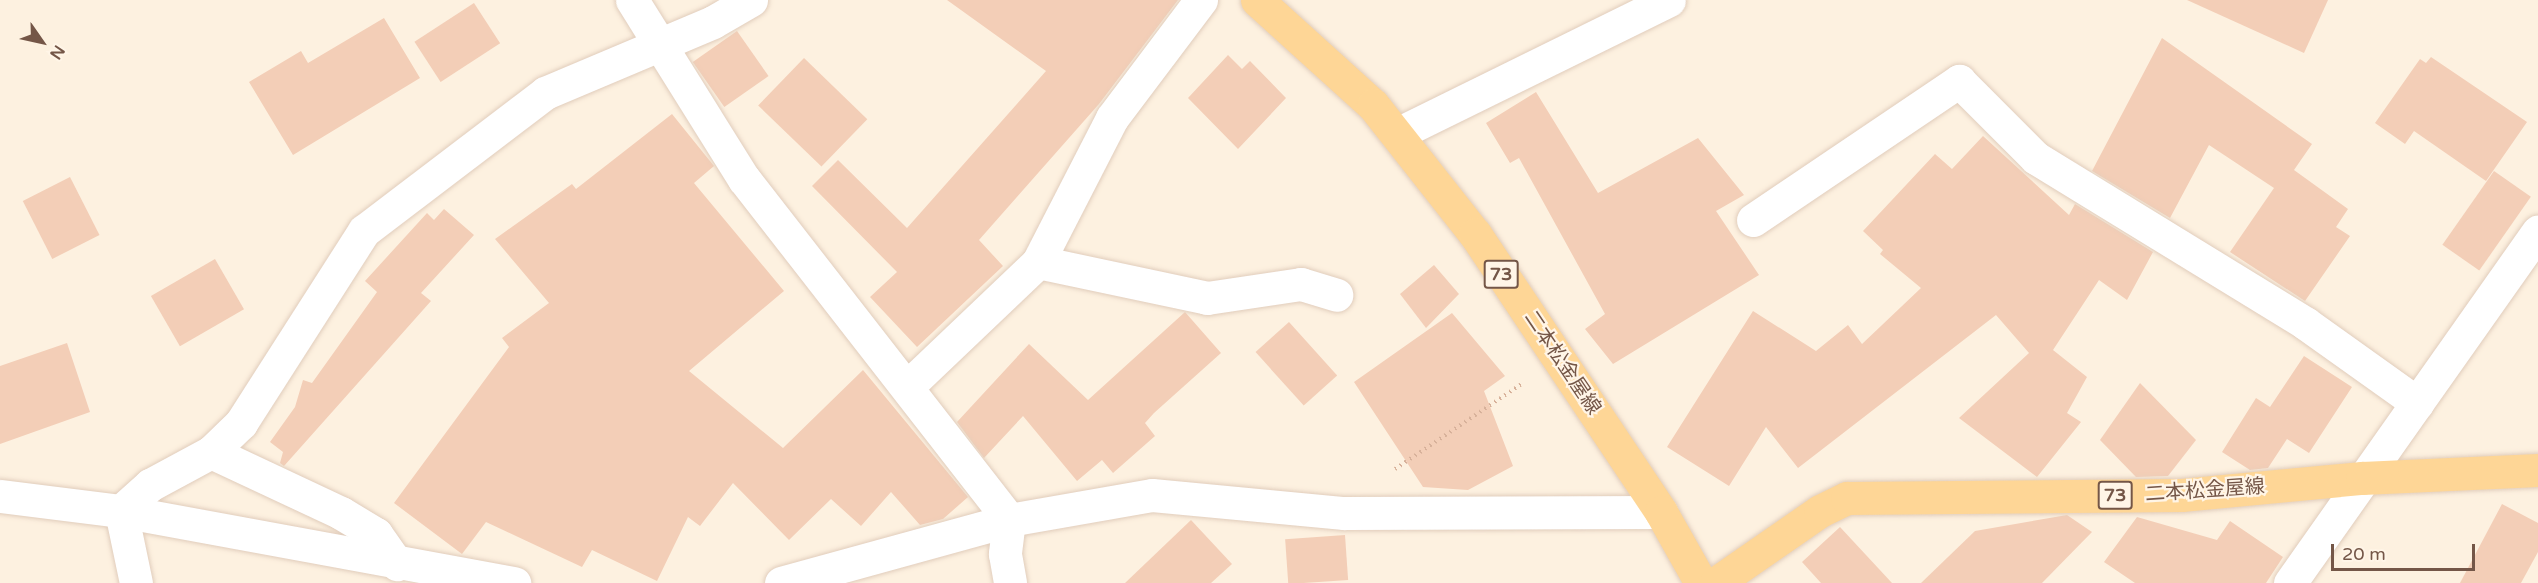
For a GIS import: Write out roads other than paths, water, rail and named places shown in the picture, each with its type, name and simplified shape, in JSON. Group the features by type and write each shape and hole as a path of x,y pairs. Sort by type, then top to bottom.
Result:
{"main road":[{"name":"二本松金屋線","path":"1257,0 1373,105 1475,234 1661,512 1701,583"},
{"name":"二本松金屋線","path":"1716,583 1821,511 1847,498 2181,495 2362,478 2538,470"}],"street":[{"path":"632,0 656,42 744,179 909,385 1010,520 1005,554 1010,583"},
{"path":"120,511 150,485 212,452 241,423 282,366 364,231 545,93 656,42 713,22 751,0"},
{"path":"909,385 1038,262 1112,118 1201,0"},
{"path":"1397,134 1669,0"},
{"path":"1753,220 1959,81 2036,158 2305,323 2417,403"},
{"path":"2290,583 2538,232"},
{"path":"1038,262 1208,298 1301,284 1336,295"},
{"path":"212,452 341,513 376,534 397,564"},
{"path":"781,583 1010,520 1152,495 1344,513 1661,512"},
{"path":"0,496 120,511 397,564 461,579 514,583"},
{"path":"120,511 136,583"}]}
